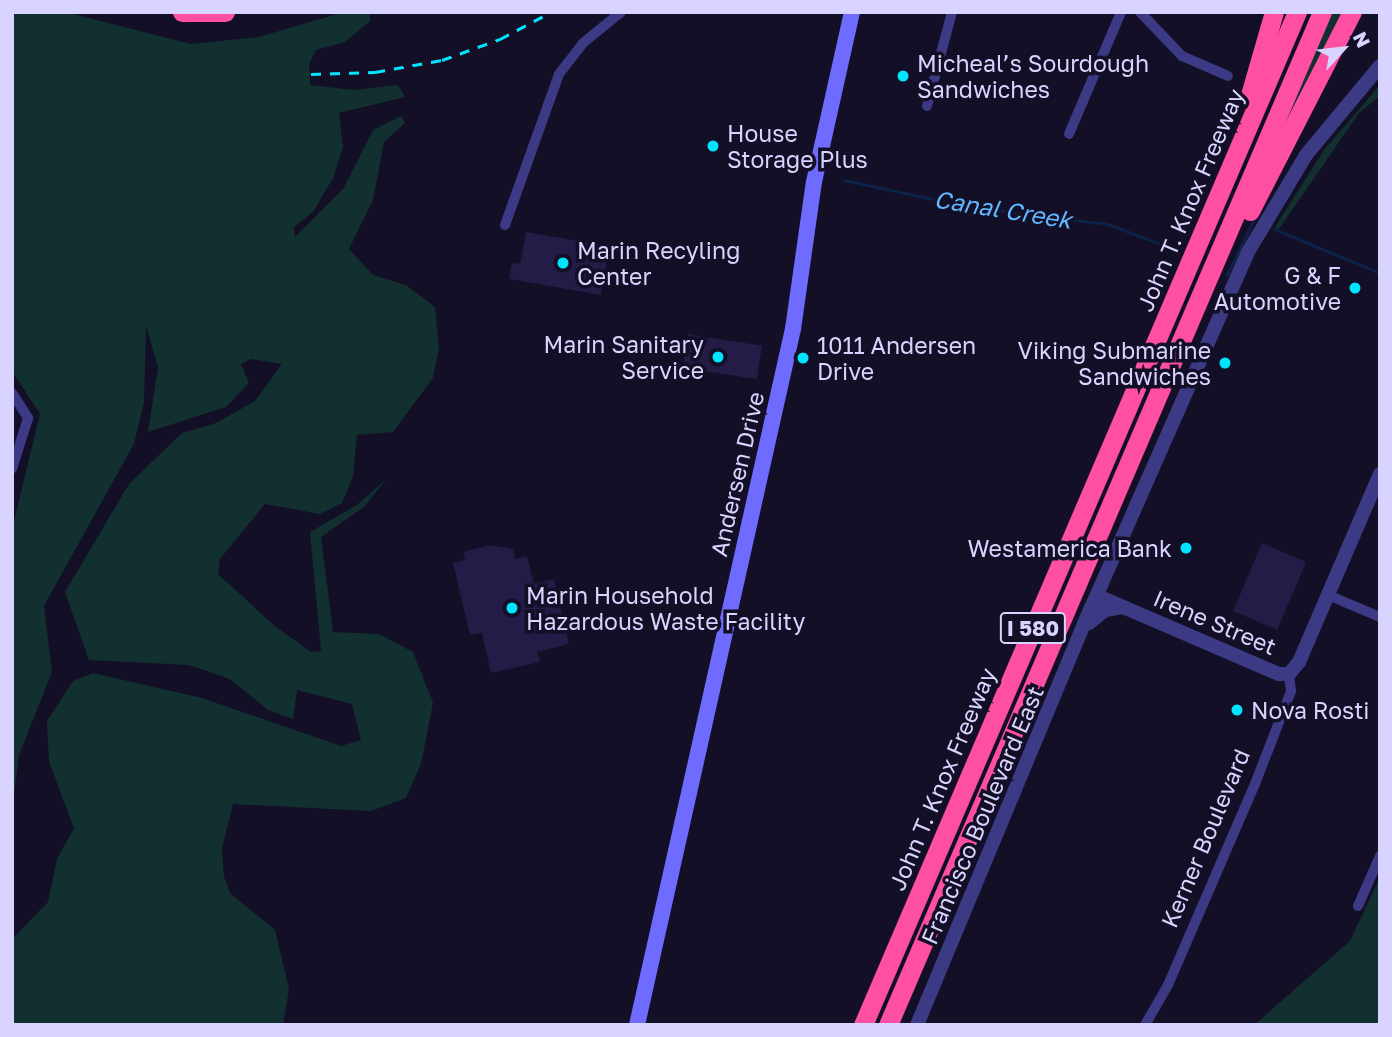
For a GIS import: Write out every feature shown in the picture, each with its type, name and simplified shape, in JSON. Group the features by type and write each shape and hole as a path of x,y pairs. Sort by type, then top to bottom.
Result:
{"highway":[{"path":"182,12 225,12"},
{"path":"1204,232 1274,12"},
{"name":"John T. Knox Freeway","path":"863,1025 1297,12"},
{"path":"1191,320 1322,12"},
{"path":"1191,320 1352,12"},
{"name":"John T. Knox Freeway","path":"888,1025 1191,320"}],"main road":[{"name":"Andersen Drive","path":"637,1025 793,328 814,182 852,12"}],"street":[{"path":"505,226 559,74 583,43 621,12"},
{"path":"927,106 952,12"},
{"path":"1069,134 1121,12"},
{"path":"1140,12 1182,56 1228,76"},
{"name":"Francisco Boulevard East","path":"917,1025 1089,623 1102,603 1259,231 1318,138 1380,66"},
{"path":"12,393 28,418 12,469"},
{"name":"Kerner Boulevard","path":"1145,1025 1168,985 1255,784 1291,691 1289,674 1328,595 1380,474"},
{"path":"1328,595 1380,617"},
{"name":"Irene Street","path":"1102,603 1123,607 1289,674"},
{"path":"1358,906 1380,856"}],"green space":[{"path":"12,12 65,12 191,44 259,37 344,12 370,12 370,21 345,42 316,50 309,64 310,85 353,90 398,85 405,97 339,113 343,147 333,178 313,212 294,227 295,237 343,189 373,130 401,116 405,123 384,142 373,200 349,249 373,275 406,285 435,307 439,348 433,378 393,432 357,435 353,477 342,503 320,514 265,504 220,559 218,574 276,627 311,652 321,651 310,532 357,505 386,479 365,506 321,537 333,632 379,634 413,652 433,703 421,764 406,798 371,811 233,804 222,848 224,877 231,894 275,930 289,989 283,1025 12,1025 12,939 48,902 57,859 74,828 49,762 47,721 73,681 93,673 202,698 341,746 361,740 352,704 297,690 293,719 268,710 230,679 189,665 89,660 65,592 129,484 182,433 216,423 255,401 282,364 251,359 241,364 249,383 226,407 148,432 158,367 146,326 144,402 134,444 44,606 52,672 19,755 12,810 12,529 40,414 12,371"},
{"path":"1332,12 1347,12 1296,116 1289,113"},
{"path":"1380,85 1380,96 1359,113 1279,229 1275,227 1324,150"},
{"path":"1380,877 1380,1025 1254,1025 1350,941"}],"building":[{"name":"Marin Recyling Center","path":"526,232 609,246 601,295 509,279 512,263 520,264"},
{"name":"Marin Sanitary Service","path":"688,334 762,346 757,379 683,368"},
{"path":"1262,543 1306,562 1277,630 1233,611"},
{"name":"Marin Household Hazardous Waste Facility","path":"490,545 513,549 515,559 527,556 534,584 554,579 569,644 537,652 540,662 491,673 482,633 470,635 453,563 465,560 463,552"}],"waterway":[{"name":"Canal Creek","path":"844,180 976,208 1108,224 1161,244"},
{"name":"Canal Creek","path":"1227,275 1254,219"},
{"name":"Canal Creek","path":"1274,229 1380,273"}],"railway":[{"path":"311,74 375,72 442,60 500,39 551,12"}],"place":[{"name":"Micheal’s Sourdough Sandwiches","path":"903,76"},
{"name":"House Storage Plus","path":"713,146"},
{"name":"Marin Recyling Center","path":"563,263"},
{"name":"G & F Automotive","path":"1355,288"},
{"name":"Marin Sanitary Service","path":"718,357"},
{"name":"1011 Andersen Drive","path":"803,358"},
{"name":"Viking Submarine Sandwiches","path":"1225,363"},
{"name":"Westamerica Bank","path":"1186,548"},
{"name":"Marin Household Hazardous Waste Facility","path":"512,608"},
{"name":"Nova Rosti","path":"1237,710"}]}
